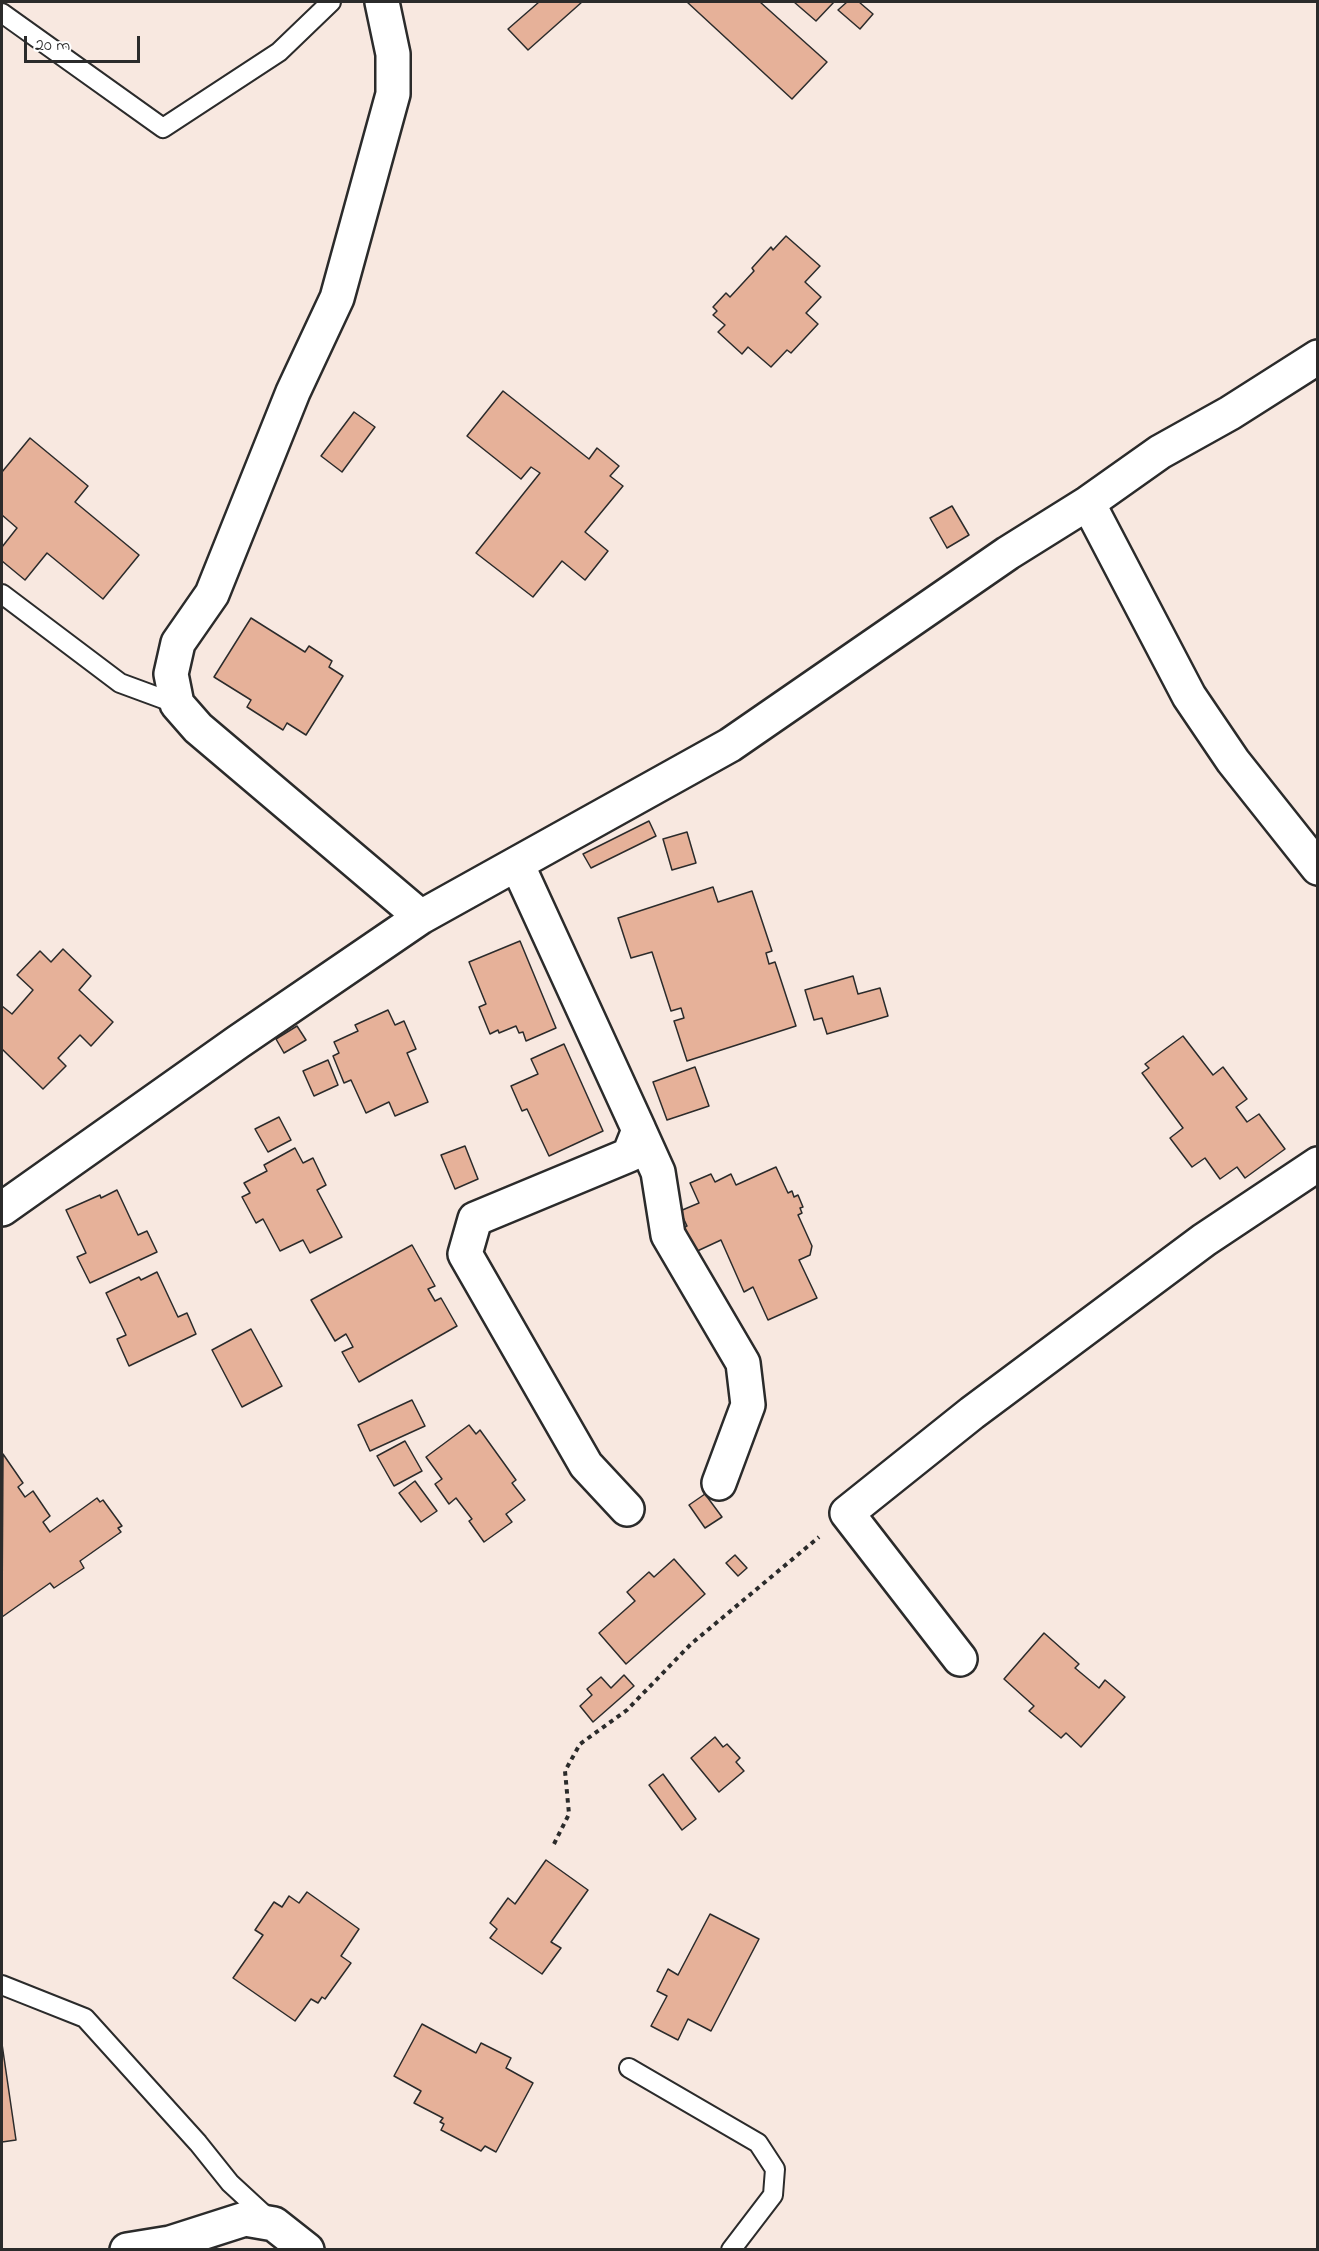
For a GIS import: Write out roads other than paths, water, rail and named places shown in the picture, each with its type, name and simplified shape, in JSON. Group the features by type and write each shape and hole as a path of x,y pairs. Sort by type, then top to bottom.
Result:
{"street":[{"path":"382,2 393,54 393,94 337,298 293,392 212,594 178,643 171,674 177,704 198,728 421,917"},
{"path":"2,1209 238,1042 421,917 730,745 1008,553 1160,453 1230,413 1317,357"},
{"path":"1088,502 1188,696 1233,761 1317,868"},
{"path":"517,864 658,1172 668,1235 743,1363 748,1405 719,1483"},
{"path":"627,1509 586,1465 465,1254 476,1219 629,1155 639,1130"},
{"path":"960,1659 847,1513 972,1413 1148,1281 1204,1240 1317,1164"},
{"path":"127,2250 170,2243 245,2219 274,2224 308,2250"}],"lane":[{"path":"2,13 163,128 279,52 331,2"},
{"path":"2,594 120,683 177,704"},
{"path":"2,1985 85,2018 198,2143 230,2183 274,2224"},
{"path":"629,2067 758,2143 775,2169 773,2196 731,2250"}]}
